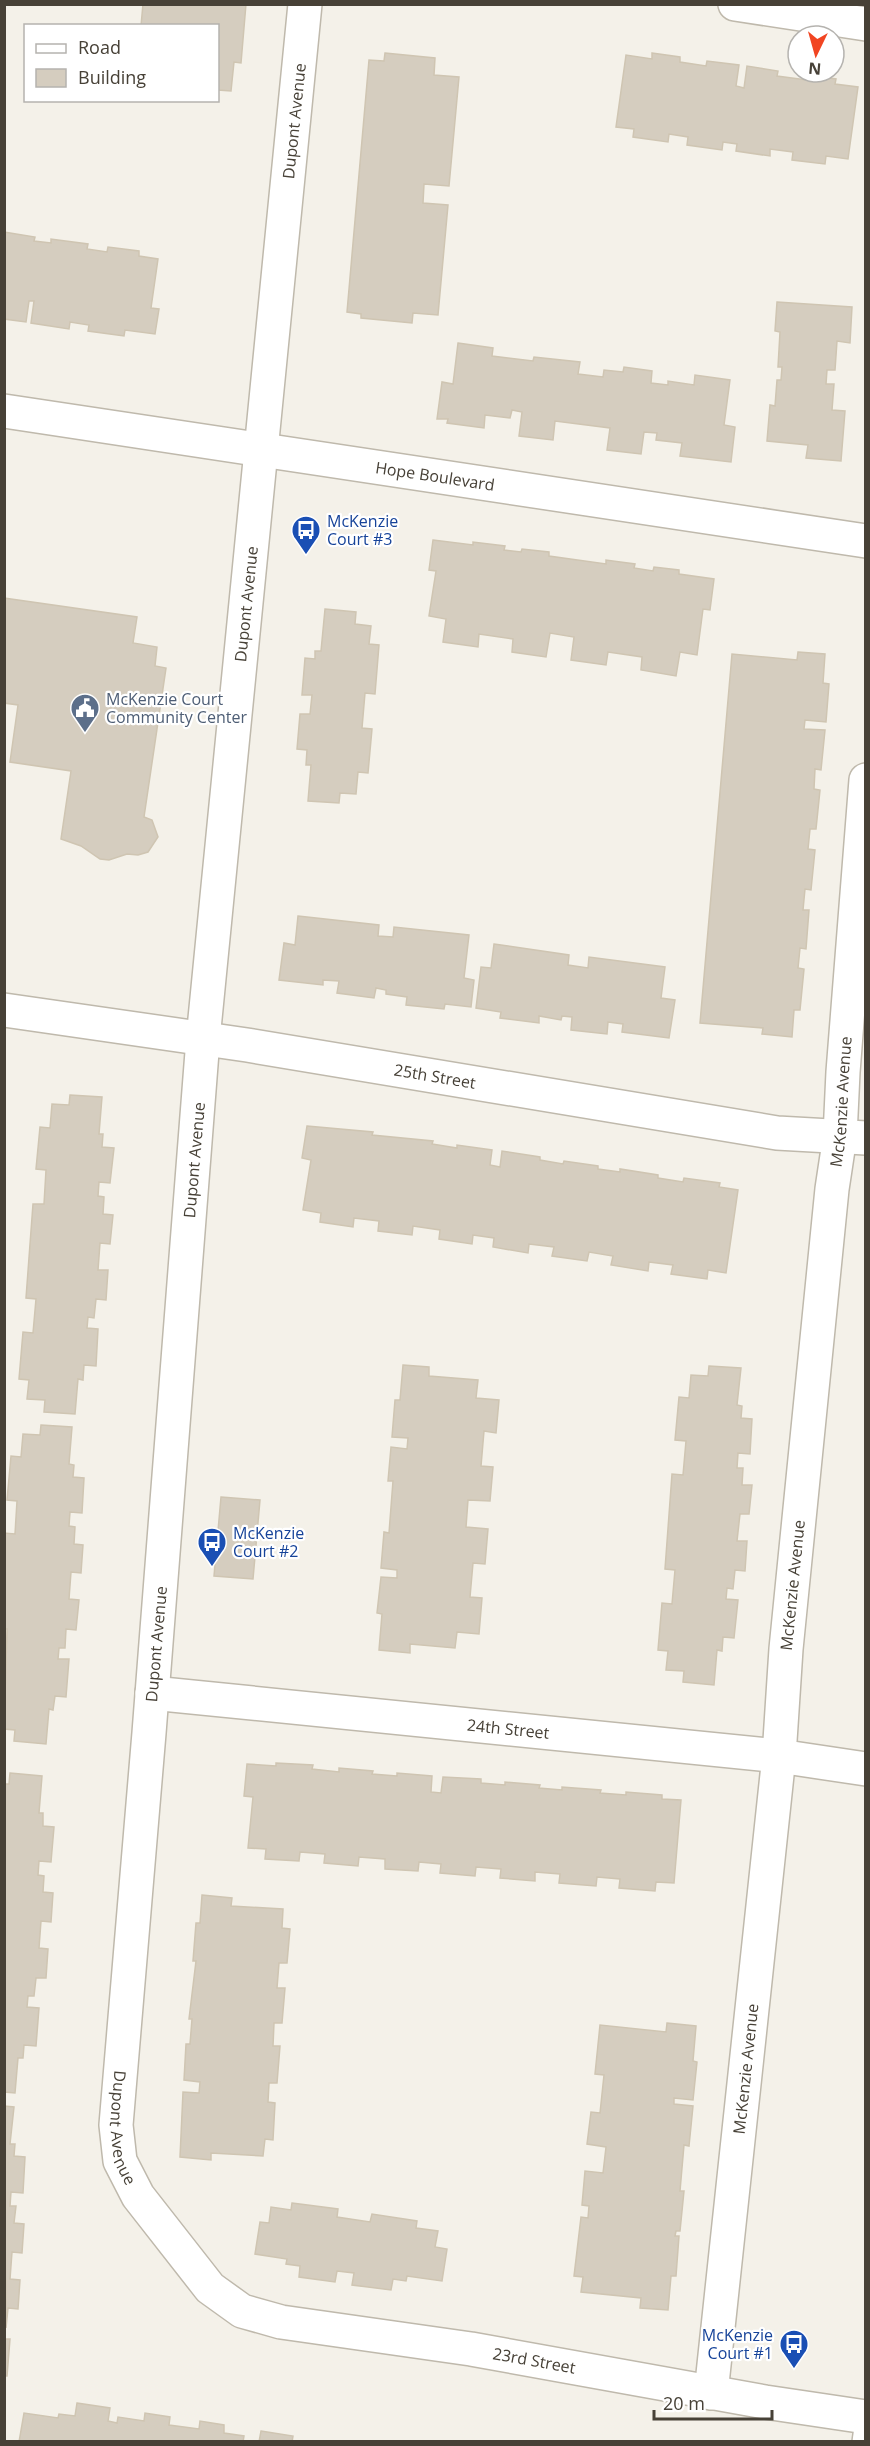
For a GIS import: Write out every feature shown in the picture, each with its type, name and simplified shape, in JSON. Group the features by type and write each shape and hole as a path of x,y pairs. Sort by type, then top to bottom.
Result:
{"street":[{"name":"Dupont Avenue","path":"210,2288 138,2196 120,2161 116,2125 203,1039 305,4"},
{"path":"735,4 866,24"},
{"name":"Hope Boulevard","path":"4,411 866,541"},
{"name":"McKenzie Avenue","path":"711,2392 779,1756 786,1649 832,1189 853,1137 843,1072 866,780"},
{"name":"25th Street","path":"4,1010 203,1039 777,1133 853,1137"},
{"name":"24th Street","path":"152,1693 779,1756 866,1769"},
{"name":"23rd Street","path":"210,2288 242,2311 281,2322 471,2349 866,2418"}],"lane":[{"path":"863,2442 866,2418"}],"building":[{"path":"143,4 246,4 241,63 234,62 231,91 219,90 219,24 141,24"},
{"path":"385,53 435,58 434,75 459,77 449,186 424,184 423,203 448,205 438,315 413,313 412,323 361,318 361,314 347,312 369,60 384,61"},
{"path":"652,53 680,57 680,62 706,66 707,61 739,65 736,86 744,88 747,66 778,71 777,76 786,77 786,84 835,84 858,87 848,159 826,156 825,164 792,160 793,152 770,149 770,156 736,151 737,144 723,142 722,150 687,145 688,137 669,134 668,142 633,137 634,129 616,127 626,55 652,59"},
{"path":"4,232 35,237 34,241 51,243 51,239 88,244 87,249 107,252 108,247 139,251 139,256 158,259 151,308 159,309 155,334 125,330 124,336 88,331 89,325 70,322 69,329 31,323 34,301 29,301 26,322 4,319"},
{"path":"777,302 852,307 850,343 837,341 835,370 827,370 826,384 834,384 832,410 845,411 841,461 806,458 808,445 767,441 770,405 775,406 777,380 781,380 782,367 778,367 780,332 775,331"},
{"path":"458,343 493,348 492,356 533,361 534,357 580,362 578,374 603,377 604,370 623,372 624,367 652,371 651,383 668,385 668,381 694,385 695,375 730,380 724,425 735,427 731,462 680,456 682,443 656,440 657,433 644,432 641,454 607,450 610,428 555,421 553,440 519,436 522,412 512,410 510,418 485,415 484,428 447,423 448,419 437,419 442,382 453,384"},
{"path":"433,540 505,546 504,550 521,552 522,549 549,552 549,556 606,564 606,560 635,564 634,568 653,571 654,567 679,570 679,574 714,579 710,610 703,609 697,655 680,652 676,676 641,670 642,657 608,652 606,665 571,660 574,637 550,633 546,657 512,652 513,639 479,634 478,647 443,642 446,619 429,616 436,571 429,570"},
{"name":"McKenzie Court Community Center","path":"4,598 137,617 133,643 157,647 155,666 166,668 144,817 152,820 158,837 148,852 138,855 127,854 109,860 100,859 81,846 61,839 71,771 10,762 18,705 4,703"},
{"path":"325,609 356,612 355,624 371,626 369,644 379,645 375,694 365,693 362,728 372,729 368,773 358,772 356,794 340,793 339,803 308,801 311,765 306,765 307,750 297,749 300,714 310,714 312,695 302,695 305,658 315,659 315,651 321,651"},
{"path":"798,652 825,654 823,683 829,684 826,722 805,720 804,729 825,730 821,770 815,769 814,789 820,790 816,829 810,829 808,849 815,850 811,890 805,889 803,910 809,910 806,949 800,948 798,968 804,969 800,1010 794,1010 792,1037 762,1034 763,1028 700,1023 732,654 797,660"},
{"path":"298,916 379,925 378,936 393,937 394,927 469,935 464,978 474,980 471,1007 445,1004 444,1009 406,1005 407,997 386,994 386,990 376,988 374,998 337,993 339,981 323,980 323,985 279,980 284,943 295,945"},
{"path":"494,944 569,955 568,965 588,968 589,957 665,967 661,998 675,1000 669,1038 622,1032 623,1024 608,1022 607,1034 571,1030 572,1017 562,1016 561,1020 539,1016 539,1023 500,1018 501,1012 476,1008 481,967 491,968"},
{"path":"70,1095 102,1097 99,1134 103,1134 102,1147 114,1148 110,1183 99,1182 98,1196 104,1197 103,1214 113,1215 110,1244 100,1243 98,1270 108,1270 106,1300 96,1299 94,1318 88,1317 87,1328 98,1329 96,1366 84,1365 83,1380 78,1379 75,1414 44,1412 45,1400 27,1399 29,1380 19,1379 23,1332 33,1333 36,1299 26,1298 33,1204 44,1204 46,1170 36,1169 40,1127 50,1128 52,1104 69,1105"},
{"path":"307,1126 373,1132 372,1135 433,1141 432,1144 457,1148 457,1145 492,1150 490,1165 500,1167 502,1151 540,1157 540,1160 563,1164 564,1161 598,1166 598,1169 620,1172 620,1169 658,1175 658,1178 683,1182 684,1178 720,1183 719,1187 738,1190 726,1273 708,1270 707,1279 671,1274 673,1265 649,1262 648,1271 611,1265 613,1256 589,1252 587,1261 552,1256 554,1247 529,1244 528,1253 493,1247 494,1238 473,1235 472,1244 439,1239 440,1230 413,1226 412,1235 378,1231 379,1221 354,1218 353,1227 320,1222 321,1213 303,1210 311,1160 302,1158"},
{"path":"403,1365 429,1367 429,1376 478,1380 476,1398 499,1400 496,1433 484,1431 481,1466 493,1467 490,1501 468,1500 466,1527 488,1529 485,1564 473,1563 470,1597 482,1598 479,1634 457,1632 455,1648 410,1644 410,1653 379,1650 382,1614 377,1613 381,1577 397,1578 397,1570 381,1568 384,1532 389,1533 393,1481 388,1481 391,1447 407,1449 408,1438 392,1437 395,1400 400,1400"},
{"path":"709,1366 741,1368 737,1405 742,1406 741,1418 752,1419 750,1454 738,1453 737,1468 743,1468 742,1485 752,1485 749,1514 740,1514 737,1541 747,1541 745,1571 735,1570 733,1589 727,1588 726,1599 738,1600 734,1638 723,1637 722,1651 717,1650 714,1685 683,1682 684,1671 666,1670 668,1651 658,1650 662,1603 672,1604 675,1570 665,1569 672,1474 683,1475 686,1441 675,1440 679,1397 689,1398 691,1375 708,1376"},
{"path":"41,1425 72,1427 69,1464 74,1465 73,1477 84,1478 82,1513 70,1512 69,1526 75,1527 74,1544 83,1545 81,1573 71,1572 69,1599 79,1600 76,1630 66,1629 65,1648 59,1648 58,1659 69,1659 66,1697 55,1696 53,1710 49,1709 46,1744 14,1741 15,1730 4,1729 7,1629 4,1629 4,1533 15,1534 17,1501 7,1500 11,1456 21,1457 23,1434 40,1435"},
{"path":"221,1497 260,1500 253,1579 214,1576"},
{"path":"276,1763 313,1765 312,1769 339,1772 339,1768 373,1771 372,1774 397,1776 397,1773 432,1776 431,1792 441,1793 443,1777 481,1779 481,1783 505,1785 505,1782 540,1785 539,1788 562,1790 562,1787 601,1790 600,1793 626,1795 626,1792 662,1795 662,1799 681,1800 674,1883 656,1882 655,1891 619,1888 620,1879 597,1877 596,1886 559,1883 560,1874 535,1872 535,1881 500,1878 501,1869 476,1867 475,1876 440,1873 441,1864 419,1862 418,1871 385,1869 385,1859 359,1857 358,1866 324,1863 325,1854 300,1852 299,1861 265,1859 266,1849 248,1848 253,1797 244,1796 247,1764 276,1766"},
{"path":"10,1773 42,1776 39,1813 43,1813 43,1826 54,1827 51,1862 39,1861 38,1875 44,1876 43,1892 53,1893 51,1922 41,1921 39,1948 48,1949 46,1978 36,1978 34,1996 28,1996 27,2007 39,2008 36,2046 24,2045 23,2058 18,2058 15,2093 4,2092 4,1784 9,1784"},
{"path":"202,1895 232,1898 231,1906 283,1909 282,1928 290,1929 287,1963 279,1963 277,1988 285,1988 282,2023 274,2023 273,2046 280,2046 277,2083 269,2083 268,2102 275,2103 273,2140 265,2139 263,2156 211,2153 211,2160 180,2157 183,2092 199,2093 200,2082 184,2080 186,2044 190,2044 192,2019 189,2019 196,1961 193,1961 196,1923 200,1923"},
{"path":"667,2023 696,2026 693,2061 697,2062 693,2100 674,2098 674,2104 693,2106 689,2146 684,2145 680,2191 684,2191 680,2231 676,2231 675,2236 679,2236 676,2276 671,2276 668,2310 640,2308 641,2298 581,2292 583,2277 574,2276 581,2217 588,2218 589,2206 582,2205 585,2171 603,2173 606,2147 587,2144 591,2112 600,2113 604,2075 595,2074 600,2025 666,2032"},
{"path":"4,2106 14,2107 10,2144 15,2144 14,2156 25,2157 23,2193 11,2192 10,2206 16,2206 14,2223 24,2224 22,2253 12,2252 10,2279 20,2280 18,2309 8,2308 6,2328"},
{"path":"292,2203 338,2209 337,2217 370,2222 372,2214 417,2221 416,2228 438,2231 435,2247 447,2249 442,2281 407,2276 406,2281 393,2279 391,2290 352,2285 354,2273 337,2271 335,2282 299,2277 300,2266 286,2264 287,2259 255,2254 260,2222 269,2223 271,2207 291,2210"},
{"path":"4,2339 10,2339 7,2376 4,2376"},
{"path":"77,2403 110,2408 108,2421 117,2423 118,2417 144,2421 145,2413 170,2417 169,2425 199,2429 200,2421 224,2425 224,2433 244,2436 243,2442 19,2442 24,2413 58,2418 59,2414 75,2416"},
{"path":"261,2431 293,2436 292,2442 259,2442"}],"place":[{"name":"McKenzie Court #3","path":"306,556"},
{"name":"McKenzie Court Community Center","path":"85,734"},
{"name":"McKenzie Court #2","path":"212,1568"},
{"name":"McKenzie Court #1","path":"794,2370"}]}
